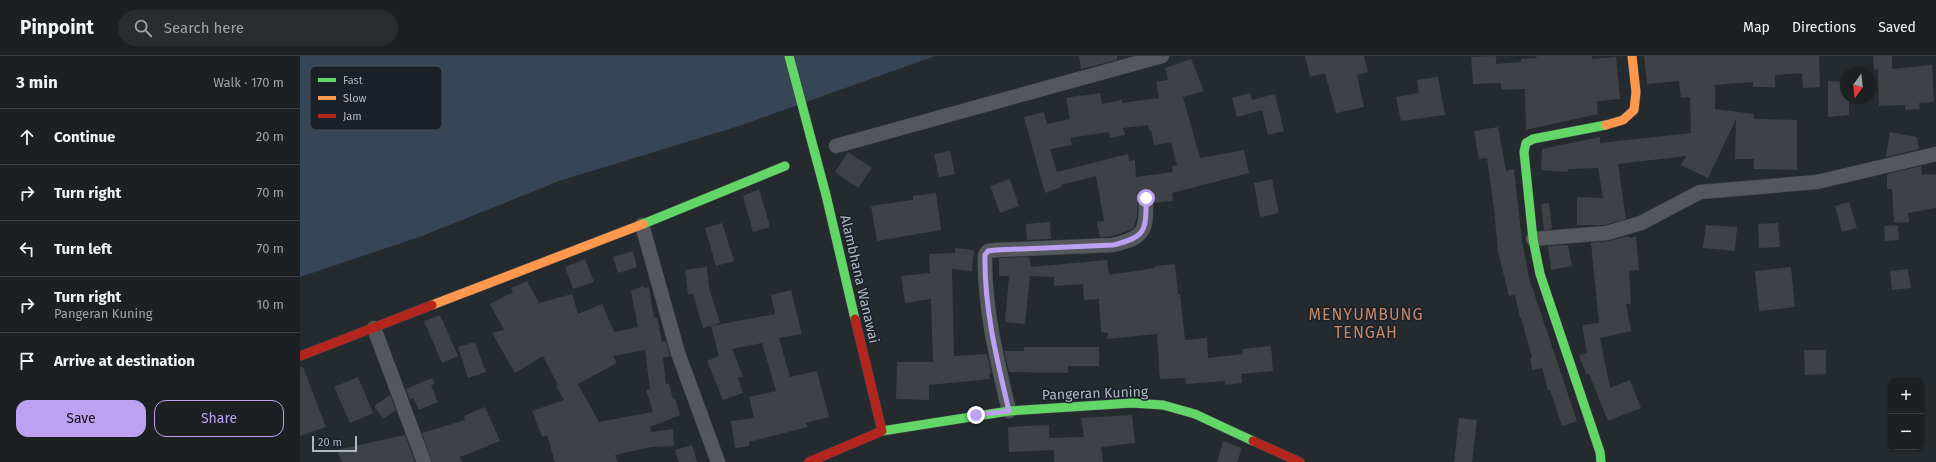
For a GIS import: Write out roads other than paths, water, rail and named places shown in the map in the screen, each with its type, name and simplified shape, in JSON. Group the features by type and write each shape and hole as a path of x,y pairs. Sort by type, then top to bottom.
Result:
{"street":[{"name":"Alambhana Wanawai","path":"789,56 826,195 882,430"},
{"path":"836,146 1162,56"},
{"path":"1601,462 1600,452 1540,274 1533,239 1524,152 1526,143 1534,139 1619,122 1628,118 1634,109 1635,98 1632,56"},
{"path":"1533,239 1607,233 1641,223 1700,192 1817,182 1936,154"},
{"path":"300,356 642,225 785,166"},
{"path":"1009,411 990,323 986,290 985,255 988,251 996,250 1113,245 1127,242 1142,232 1145,224 1146,198"},
{"path":"642,225 678,353 718,462"},
{"path":"374,328 424,462"},
{"name":"Pangeran Kuning","path":"882,430 1009,411 1132,403 1164,405 1195,414 1300,462"},
{"path":"809,462 882,430"}],"water":[{"path":"300,56 935,56 739,126 559,181 422,236 300,277"}],"district":[{"name":"MENYUMBUNG TENGAH","path":"1366,323"}]}
